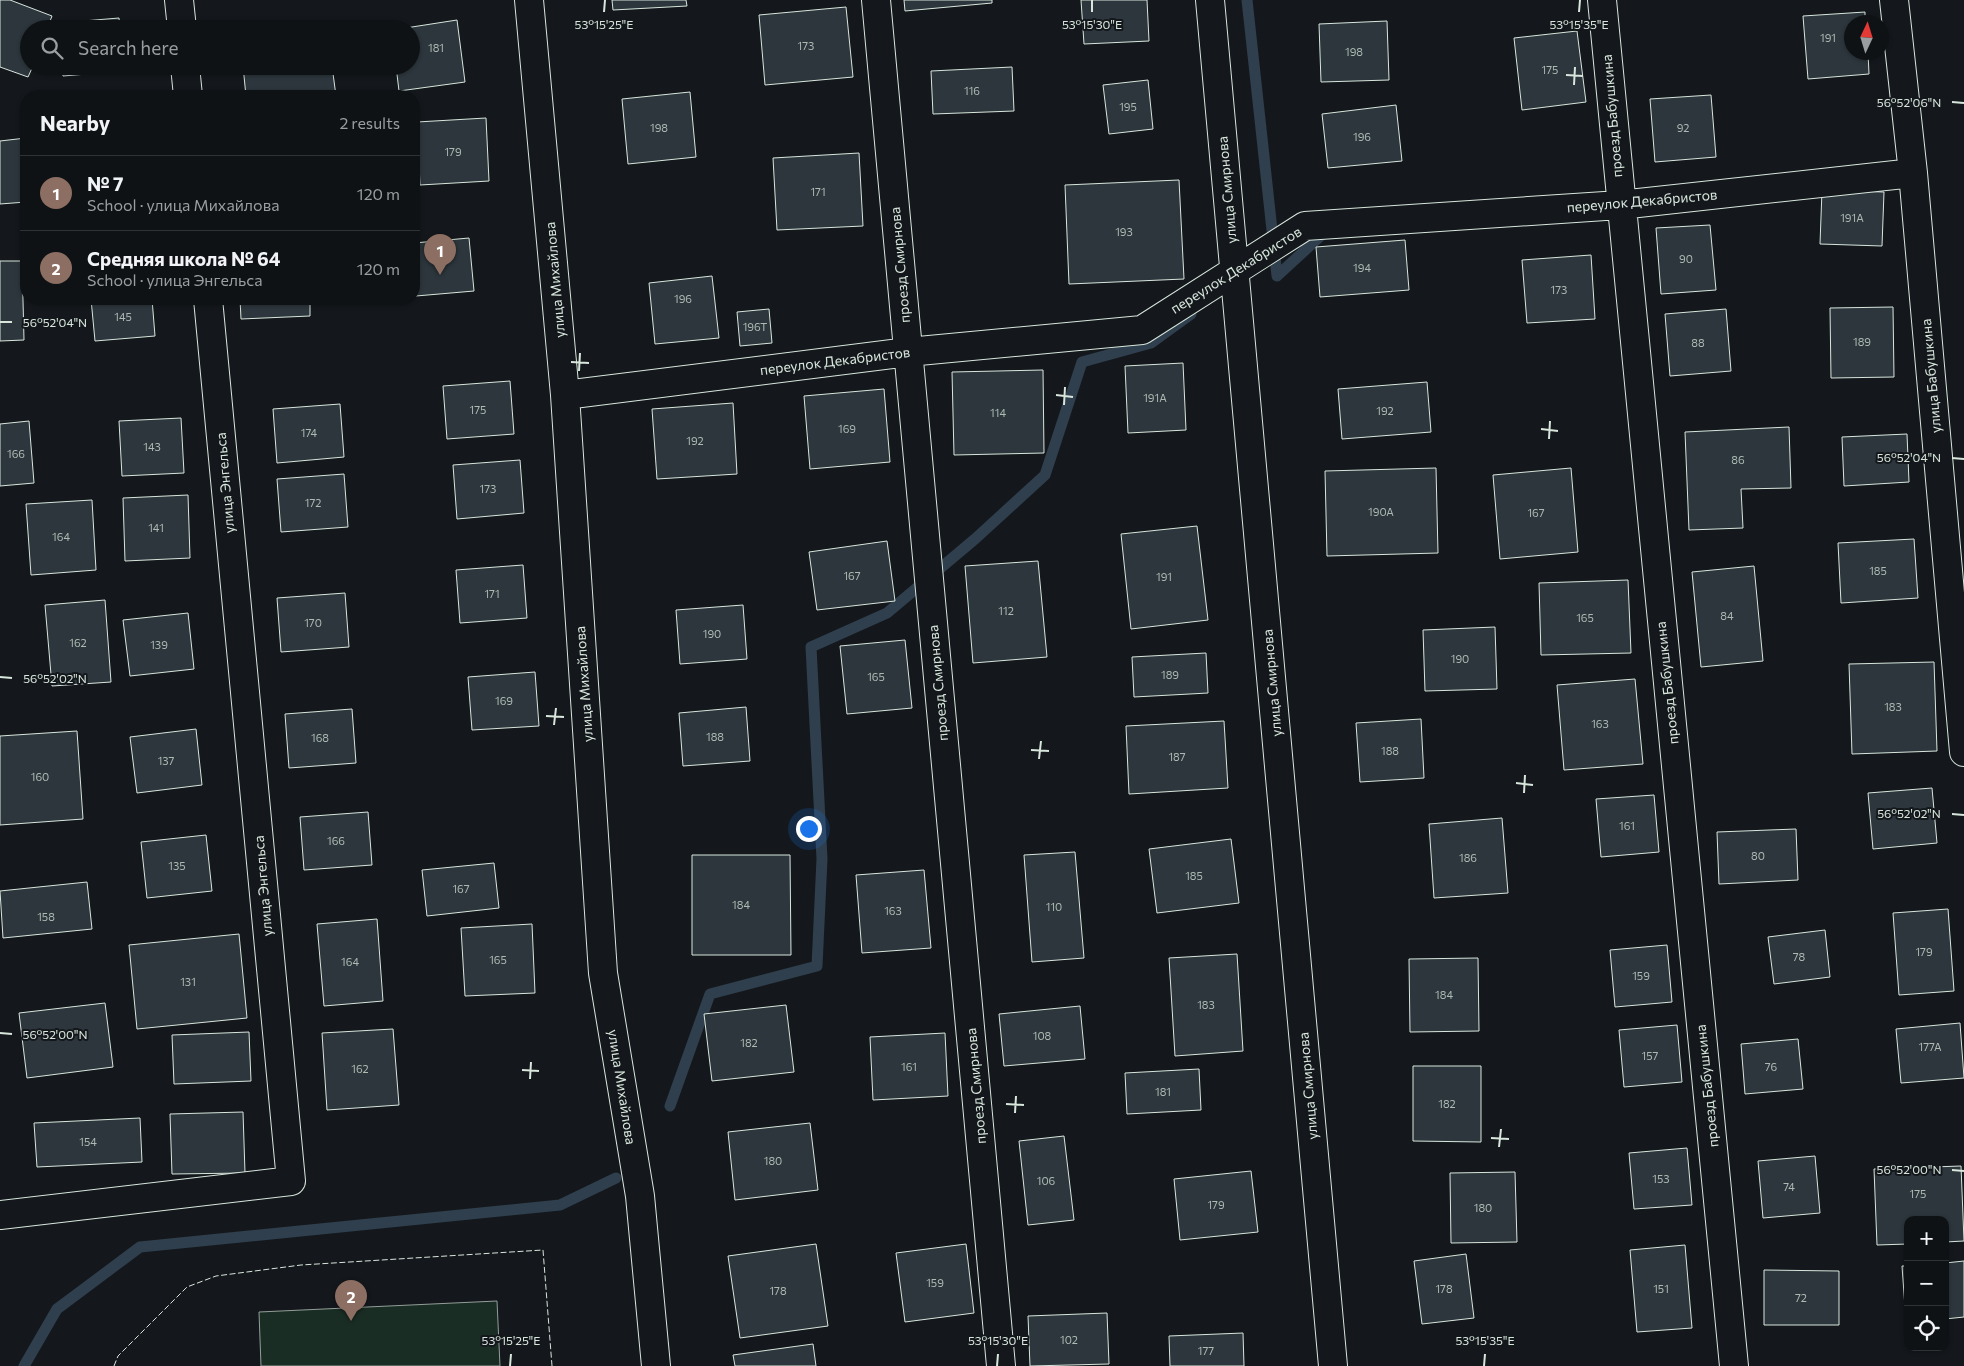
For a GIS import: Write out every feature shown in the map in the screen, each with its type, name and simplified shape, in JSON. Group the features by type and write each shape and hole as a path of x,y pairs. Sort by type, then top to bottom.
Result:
{"street":[{"path":"179,0 181,20"},
{"name":"улица Михайлова","path":"529,0 566,395 603,973 640,1196 656,1366"},
{"name":"проезд Смирнова","path":"876,0 1001,1366"},
{"name":"улица Смирнова","path":"1210,0 1333,1366"},
{"name":"проезд Бабушкина","path":"1602,0 1620,205 1734,1366"},
{"name":"улица Бабушкина","path":"1894,0 1913,173 1964,752"},
{"path":"187,75 188,90"},
{"name":"переулок Декабристов","path":"566,395 908,352 1142,330 1304,226 1620,205 1913,173"},
{"name":"улица Энгельса","path":"0,1215 291,1181 209,305"}],"green space":[{"path":"497,1301 500,1366 261,1366 259,1312"}],"building":[{"path":"0,0 10,0 52,16 50,20 20,20 20,74 0,67"},
{"path":"612,0 686,0 687,6 613,10"},
{"path":"904,0 992,0 992,3 905,11"},
{"path":"1081,0 1147,0 1149,41 1084,44"},
{"path":"846,7 853,77 765,85 759,15"},
{"path":"1865,12 1865,15 1844,15 1844,60 1868,60 1869,74 1808,79 1803,16"},
{"path":"119,18 119,20 95,20"},
{"path":"457,20 465,82 399,90 397,75 420,75 420,26"},
{"path":"1387,21 1389,80 1321,82 1319,24"},
{"path":"1577,31 1586,102 1522,110 1514,38"},
{"path":"1012,67 1014,111 933,114 931,71"},
{"path":"244,75 333,75 335,90 245,90"},
{"path":"1148,80 1153,129 1109,134 1103,85"},
{"path":"690,92 696,157 628,164 622,99"},
{"path":"1711,95 1716,157 1655,162 1650,99"},
{"path":"1396,105 1402,161 1328,168 1322,114"},
{"path":"486,118 489,181 420,185 420,122"},
{"path":"20,139 20,202 0,204 0,141"},
{"path":"859,153 863,226 777,230 773,158"},
{"path":"1179,180 1184,279 1069,284 1065,185"},
{"path":"1822,190 1884,192 1882,246 1820,244"},
{"path":"1710,225 1716,290 1661,294 1656,228"},
{"path":"469,238 474,291 420,296 420,242"},
{"path":"1405,240 1409,290 1320,297 1316,247"},
{"path":"1591,255 1595,319 1527,323 1522,260"},
{"path":"0,261 20,261 20,305 23,305 24,340 0,341"},
{"path":"712,276 719,338 655,344 649,283"},
{"path":"92,305 152,305 155,336 95,341"},
{"path":"240,305 310,305 310,316 241,319"},
{"path":"1893,307 1894,377 1831,378 1830,308"},
{"path":"769,309 772,343 740,346 737,312"},
{"path":"1726,309 1731,371 1670,376 1665,314"},
{"path":"1183,363 1186,430 1128,433 1125,366"},
{"path":"1043,370 1044,453 954,455 952,372"},
{"path":"510,381 514,434 447,439 443,386"},
{"path":"1427,382 1431,432 1342,439 1338,389"},
{"path":"884,389 890,462 810,469 804,396"},
{"path":"733,403 737,474 657,479 652,409"},
{"path":"340,404 344,457 277,463 273,409"},
{"path":"181,418 184,473 122,476 119,421"},
{"path":"29,421 34,483 0,486 0,424"},
{"path":"1789,427 1791,488 1741,489 1743,528 1689,530 1685,432"},
{"path":"1907,434 1909,482 1844,486 1842,437"},
{"path":"520,460 524,513 457,519 453,465"},
{"path":"1436,468 1438,553 1327,556 1325,471"},
{"path":"1571,468 1578,552 1500,559 1493,475"},
{"path":"344,474 348,527 281,532 277,479"},
{"path":"188,495 190,558 125,561 123,498"},
{"path":"92,500 96,570 31,575 26,504"},
{"path":"1197,526 1208,620 1131,629 1121,534"},
{"path":"1914,539 1918,598 1841,603 1838,543"},
{"path":"887,541 895,601 817,610 809,552"},
{"path":"1038,561 1047,657 973,663 965,566"},
{"path":"523,565 527,618 460,623 456,570"},
{"path":"1754,566 1763,661 1701,667 1692,572"},
{"path":"1628,580 1631,653 1541,655 1539,583"},
{"path":"345,593 349,647 281,652 277,598"},
{"path":"105,600 111,682 52,686 45,605"},
{"path":"743,605 747,659 680,664 676,610"},
{"path":"188,613 194,669 130,676 123,620"},
{"path":"1495,627 1497,689 1425,691 1423,630"},
{"path":"905,640 912,708 847,714 840,646"},
{"path":"1206,653 1208,693 1134,697 1132,657"},
{"path":"1934,662 1937,751 1852,754 1849,664"},
{"path":"535,672 539,726 472,730 468,677"},
{"path":"1635,679 1643,764 1564,770 1557,685"},
{"path":"746,707 750,761 683,766 679,713"},
{"path":"352,709 356,763 289,768 285,714"},
{"path":"1421,719 1424,778 1360,782 1356,723"},
{"path":"1224,721 1228,788 1129,794 1126,726"},
{"path":"196,729 202,785 137,793 130,737"},
{"path":"77,731 83,819 0,825 0,736"},
{"path":"1932,788 1937,843 1873,849 1868,793"},
{"path":"1654,795 1659,852 1601,857 1596,799"},
{"path":"368,812 372,865 304,870 300,817"},
{"path":"1502,818 1508,893 1434,898 1429,824"},
{"path":"1796,829 1798,880 1719,884 1717,832"},
{"path":"206,835 212,891 147,898 141,842"},
{"path":"1231,839 1239,903 1157,913 1149,849"},
{"path":"1075,852 1084,958 1032,962 1024,855"},
{"path":"692,855 790,855 791,955 692,955"},
{"path":"494,863 499,908 427,916 422,870"},
{"path":"924,870 931,948 862,953 856,875"},
{"path":"87,882 92,929 3,938 0,891"},
{"path":"1948,909 1954,991 1899,995 1893,913"},
{"path":"377,919 383,1001 324,1006 317,924"},
{"path":"532,924 535,993 465,996 461,928"},
{"path":"1825,930 1830,977 1774,984 1768,937"},
{"path":"239,934 247,1018 137,1029 129,945"},
{"path":"1667,945 1672,1002 1615,1007 1610,950"},
{"path":"1237,954 1243,1051 1175,1056 1169,958"},
{"path":"1478,958 1479,1031 1410,1032 1409,959"},
{"path":"105,1003 113,1067 27,1078 19,1013"},
{"path":"786,1005 794,1072 712,1081 704,1014"},
{"path":"1080,1006 1085,1059 1004,1066 999,1014"},
{"path":"1960,1023 1964,1078 1901,1083 1896,1029"},
{"path":"1677,1025 1682,1082 1624,1087 1619,1030"},
{"path":"393,1029 399,1105 327,1110 322,1033"},
{"path":"249,1032 251,1081 174,1084 172,1035"},
{"path":"945,1033 948,1096 873,1100 870,1037"},
{"path":"1798,1039 1803,1089 1745,1094 1741,1044"},
{"path":"1413,1066 1481,1066 1481,1142 1413,1141"},
{"path":"1199,1069 1201,1110 1127,1114 1125,1073"},
{"path":"243,1112 245,1173 172,1174 170,1114"},
{"path":"140,1118 142,1162 37,1167 34,1123"},
{"path":"810,1123 818,1190 735,1200 728,1132"},
{"path":"1064,1136 1074,1220 1028,1225 1019,1141"},
{"path":"1687,1148 1692,1205 1634,1209 1629,1153"},
{"path":"1815,1156 1820,1213 1763,1218 1758,1161"},
{"path":"1961,1166 1964,1241 1949,1242 1949,1216 1904,1216 1904,1244 1877,1245 1874,1169"},
{"path":"1251,1171 1258,1232 1180,1240 1174,1179"},
{"path":"1515,1172 1517,1242 1451,1243 1450,1173"},
{"path":"816,1244 828,1326 740,1338 728,1256"},
{"path":"966,1244 974,1313 905,1322 896,1253"},
{"path":"1685,1245 1692,1328 1637,1332 1630,1250"},
{"path":"1466,1254 1474,1318 1422,1324 1414,1261"},
{"path":"1964,1261 1964,1317 1949,1319 1949,1263"},
{"path":"1902,1266 1904,1266 1904,1294"},
{"path":"1764,1270 1839,1271 1839,1325 1764,1325"},
{"path":"1107,1313 1109,1364 1030,1366 1028,1316"},
{"path":"1243,1333 1244,1366 1170,1366 1169,1336"},
{"path":"813,1344 816,1366 735,1366 733,1355"}],"waterway":[{"path":"1247,0 1277,276"},
{"path":"1277,276 1327,230"},
{"path":"670,1106 710,994 817,966 822,859 811,647 887,613 975,539 1045,475 1082,362 1151,343 1191,314"},
{"path":"24,1366 57,1309 140,1247 560,1205 616,1178"}],"fence":[{"path":"114,1366 118,1356 187,1287 216,1276 301,1265 543,1250 552,1366"}],"place":[{"name":"№ 7","path":"440,275"},
{"name":"Средняя школа № 64","path":"351,1321"}]}
